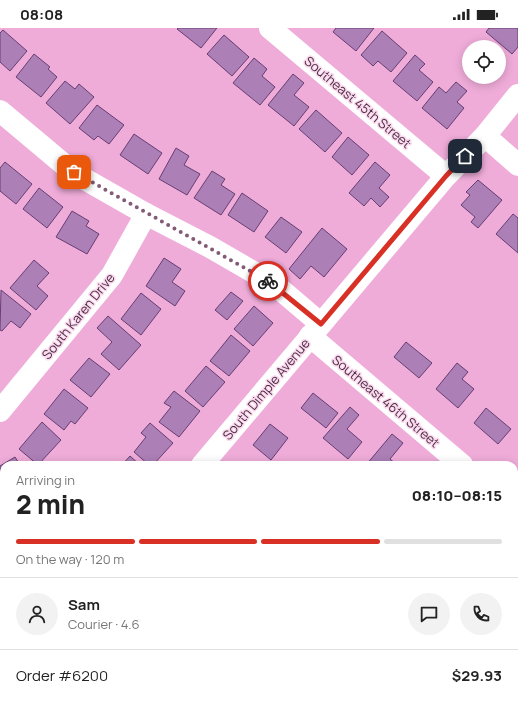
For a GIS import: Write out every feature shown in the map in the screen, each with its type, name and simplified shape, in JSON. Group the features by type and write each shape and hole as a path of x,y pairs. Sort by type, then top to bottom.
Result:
{"street":[{"name":"Southeast 45th Street","path":"270,28 446,176"},
{"name":"South Dimple Avenue","path":"205,461 446,176 484,136 518,95"},
{"name":"Southeast 46th Street","path":"1,114 74,172 146,214 274,284 316,330 458,461"},
{"path":"484,136 518,165"},
{"name":"South Karen Drive","path":"0,411 112,275 146,214"}],"building":[{"path":"217,28 201,48 177,29"},
{"path":"336,28 374,28 356,51 333,32"},
{"path":"489,28 518,28 518,47 512,54 506,49 506,40 495,40 486,32"},
{"path":"3,30 27,51 10,71 0,62 0,33"},
{"path":"382,31 407,53 391,72 378,61 373,66 361,55"},
{"path":"224,35 249,57 232,76 207,54"},
{"path":"34,54 50,67 48,69 57,77 41,97 16,77"},
{"path":"415,55 425,64 419,70 433,82 417,101 393,81"},
{"path":"254,58 267,69 262,76 275,87 260,105 233,83"},
{"path":"293,74 304,83 294,95 309,107 294,126 268,105"},
{"path":"65,81 75,89 79,84 94,97 70,124 46,103"},
{"path":"456,82 467,91 457,102 464,108 447,129 422,108 439,87 446,93"},
{"path":"97,105 124,125 109,144 98,136 94,140 79,128"},
{"path":"316,110 342,133 325,152 299,129"},
{"path":"134,134 162,153 148,174 120,155"},
{"path":"348,137 369,155 352,175 332,157"},
{"path":"176,148 189,156 184,165 200,174 187,195 159,179"},
{"path":"5,162 32,184 16,204 0,191 0,168"},
{"path":"375,162 390,175 379,188 389,197 380,207 371,198 364,206 349,193"},
{"path":"212,171 225,179 221,185 235,194 221,215 194,198"},
{"path":"478,180 502,200 478,228 471,222 475,217 461,205 470,195 466,192"},
{"path":"39,188 63,207 47,228 23,209"},
{"path":"242,193 268,211 254,232 228,215"},
{"path":"72,211 89,221 86,226 99,234 87,254 56,237"},
{"path":"513,214 518,218 518,253 496,234"},
{"path":"281,217 302,232 286,253 265,237"},
{"path":"322,228 347,249 324,277 311,266 300,279 289,269"},
{"path":"164,258 181,269 172,282 185,291 175,306 146,286"},
{"path":"34,260 49,273 37,286 48,296 36,310 10,288"},
{"path":"1,290 31,314 20,328 11,321 2,331 0,330"},
{"path":"231,292 243,301 227,320 215,310"},
{"path":"141,293 161,309 141,335 121,319"},
{"path":"254,306 273,323 253,346 234,329"},
{"path":"108,316 141,345 119,370 101,354 112,342 97,328"},
{"path":"231,335 250,351 229,376 210,361"},
{"path":"406,342 432,363 419,378 394,357"},
{"path":"89,358 110,374 91,397 70,380"},
{"path":"457,363 468,372 462,379 474,389 458,408 436,389"},
{"path":"206,366 225,382 203,407 185,391"},
{"path":"64,389 88,408 75,424 71,421 64,430 44,414"},
{"path":"174,391 200,411 179,437 159,422 171,407 164,403"},
{"path":"313,393 338,413 326,428 301,408"},
{"path":"350,407 359,415 347,429 362,442 348,459 323,438"},
{"path":"486,408 511,429 498,444 474,423"},
{"path":"42,422 61,440 42,461 33,461 19,449"},
{"path":"150,423 173,443 157,461 144,461 134,452 146,437 141,433"},
{"path":"270,424 288,438 271,460 253,445"},
{"path":"392,434 403,443 390,459 392,461 369,461"},
{"path":"130,456 136,461 126,461"},
{"path":"15,457 18,461 8,461"}],"way so far":[{"path":"74,172 146,214 268,281"}],"route":[{"path":"268,281 274,284 321,324 446,176 465,156"}]}
